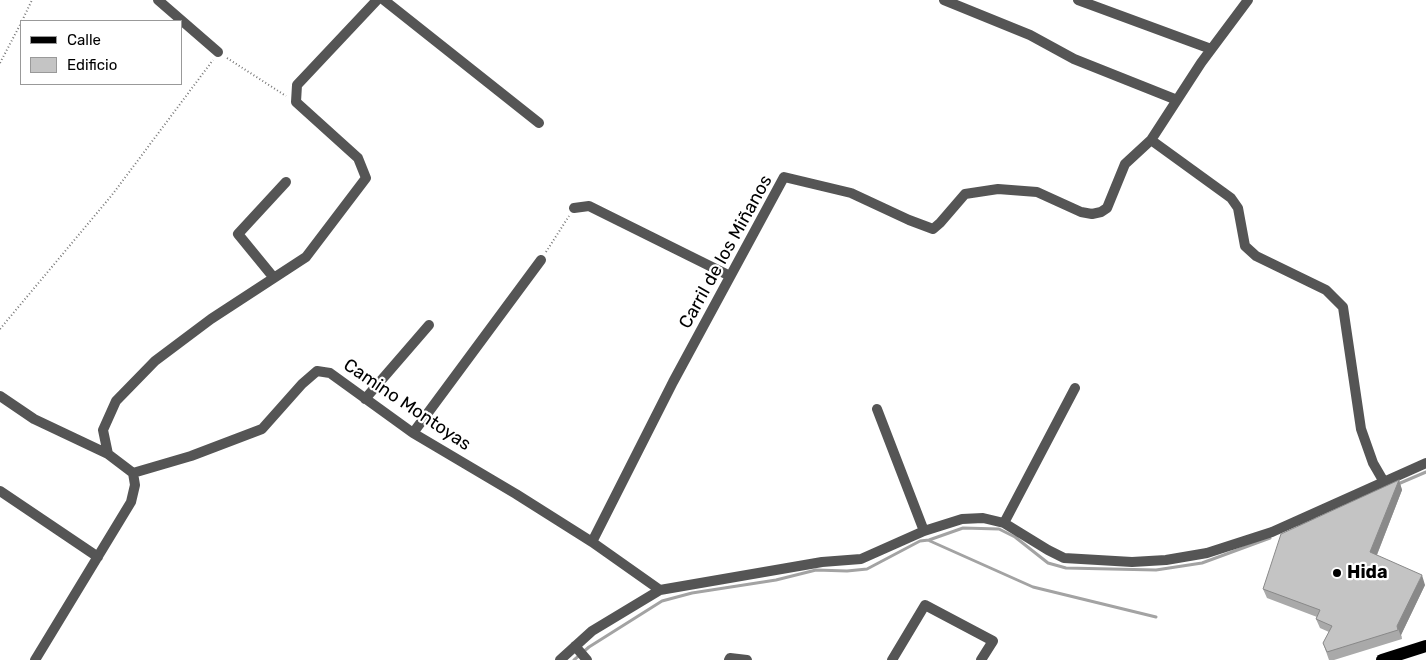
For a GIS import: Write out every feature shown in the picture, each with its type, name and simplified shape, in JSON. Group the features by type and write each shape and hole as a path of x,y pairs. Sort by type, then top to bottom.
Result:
{"main road":[{"path":"1382,660 1426,646"}],"street":[{"path":"158,0 181,20"},
{"path":"108,454 103,430 116,402 155,361 211,320 306,257 366,178 358,158 296,102 297,85 378,0"},
{"path":"384,0 539,123"},
{"path":"944,0 1030,34 1074,59 1177,100"},
{"path":"1078,0 1211,49"},
{"path":"1248,0 1211,49 1151,140 1230,198 1238,208 1245,246 1256,256 1326,290 1343,307 1361,429 1373,463 1384,482"},
{"path":"182,21 218,52"},
{"name":"Carril de los Miñanos","path":"592,542 673,382 784,177 851,193 932,229 940,223 965,194 998,189 1037,192 1082,212 1092,214 1101,212 1106,208 1126,164 1151,140"},
{"path":"274,278 238,234 286,182"},
{"path":"574,208 589,206 730,276"},
{"path":"412,433 541,260"},
{"path":"365,398 428,325"},
{"name":"Camino Montoyas","path":"133,473 191,456 262,430 302,384 317,371 330,372 412,433 516,494 592,542 660,590"},
{"path":"1004,523 1075,388"},
{"path":"0,396 34,419 108,454 133,473 135,485 131,502 37,659"},
{"path":"877,409 924,531"},
{"path":"560,660 592,631 660,590 822,562 861,559 924,531 962,519 983,518 1004,523 1064,558 1132,562 1166,560 1207,553 1255,538 1426,464"},
{"path":"0,491 98,557"},
{"path":"892,660 925,605 993,641 982,660"},
{"path":"575,646 587,660"},
{"path":"729,660 730,658 747,660"}],"path":[{"path":"23,20 32,0"},
{"path":"0,63 20,26"},
{"path":"0,329 112,196 218,52 296,102"},
{"path":"541,260 574,208"}],"building":[{"name":"Hida","path":"1399,480 1370,552 1422,575 1397,626 1398,630 1327,652 1323,643 1332,626 1316,619 1320,610 1263,589 1281,534"}],"waterway":[{"path":"1398,484 1426,472"},
{"path":"1299,525 1314,519"},
{"path":"574,660 589,647 662,601 692,593 776,580 816,570 847,571 867,569 920,541 929,540 963,528 999,529 1015,537 1048,563 1066,568 1156,570 1202,563 1270,538"},
{"path":"930,541 1033,587 1156,617"}],"place":[{"name":"Hida","path":"1337,573"}]}
